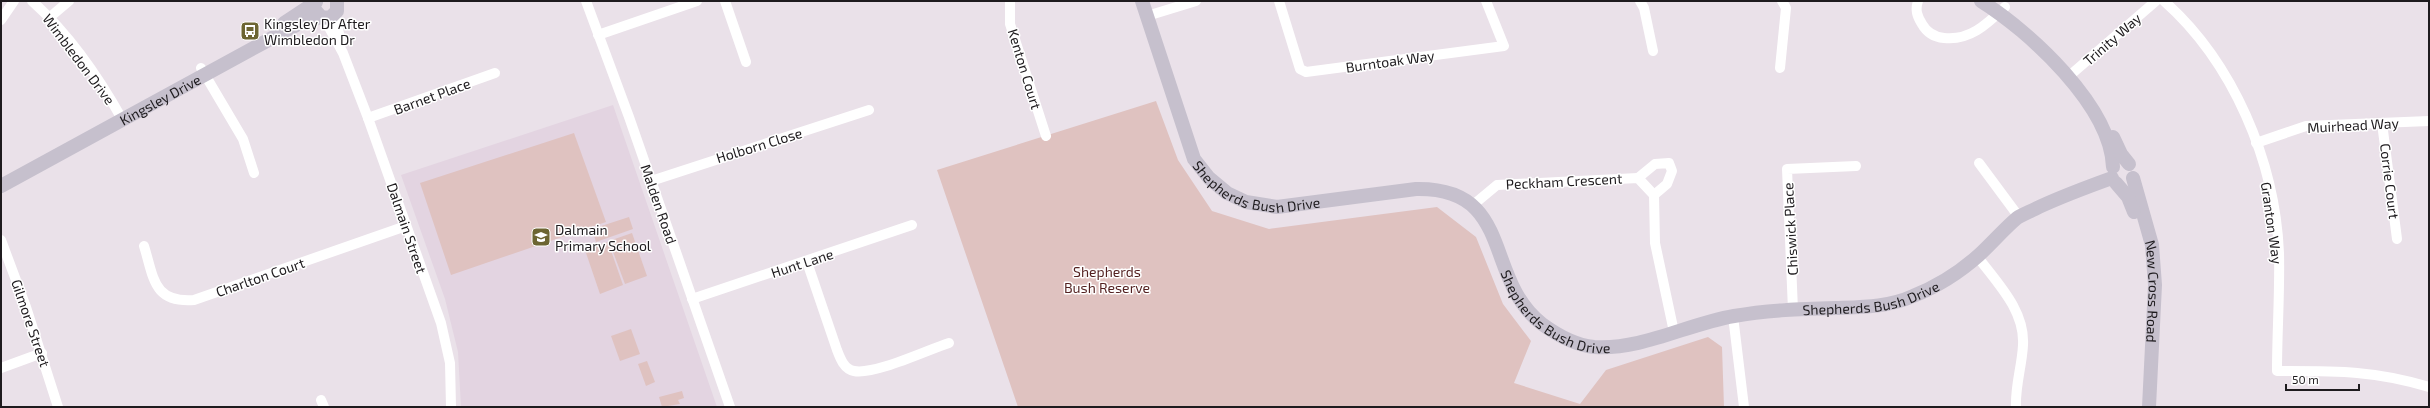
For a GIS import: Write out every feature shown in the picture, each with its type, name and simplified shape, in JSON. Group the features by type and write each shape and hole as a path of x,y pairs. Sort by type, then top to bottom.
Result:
{"street":[{"path":"1,20 14,1"},
{"name":"Wimbledon Drive","path":"32,1 50,17 90,69 120,115"},
{"path":"50,17 69,1"},
{"name":"Kingsley Drive","path":"1,176 37,159 203,71 294,26 331,12 348,1"},
{"name":"Malden Road","path":"586,1 730,407"},
{"path":"598,35 697,1"},
{"path":"724,1 746,62"},
{"name":"Kenton Court","path":"1010,1 1010,24 1046,136"},
{"name":"Shepherds Bush Drive","path":"1142,1 1194,159 1209,178 1227,193 1246,202 1277,207 1416,189 1436,188 1448,191 1473,205 1489,226 1509,281 1527,310 1552,330 1575,342 1592,346 1634,344 1703,322 1733,316 1794,310 1884,305 1911,297 1938,284 1977,256 2019,217 2066,195 2113,176"},
{"path":"1147,16 1196,1"},
{"name":"Burntoak Way","path":"1279,1 1296,59 1300,69 1306,72 1504,46 1486,1"},
{"path":"1640,1 1644,8 1653,51"},
{"path":"1780,68 1786,8 1782,1"},
{"path":"1918,1 1916,8 1918,19 1926,32 1937,37 1954,39 1969,36 1986,25 2000,7"},
{"name":"New Cross Road","path":"1981,1 2000,7 2040,35 2102,114 2121,154 2129,164"},
{"name":"Trinity Way","path":"2072,75 2156,1"},
{"name":"Granton Way","path":"2164,1 2186,21 2218,62 2234,87 2256,142 2270,188 2279,252 2277,371 2351,371 2400,378 2429,387"},
{"path":"316,2 316,12 331,12"},
{"name":"Kingsley Drive","path":"203,71 294,18 316,2"},
{"name":"Dalmain Street","path":"331,12 343,53 368,118 441,323 450,363 451,407"},
{"path":"203,71 243,139 254,173"},
{"name":"Barnet Place","path":"368,118 495,73"},
{"name":"New Cross Road","path":"2072,75 2102,128 2112,158 2113,176 2128,196 2136,216 2143,246 2146,286 2146,322 2140,407"},
{"name":"Holborn Close","path":"651,181 869,110"},
{"name":"Kingsley Drive","path":"1,186 120,115"},
{"name":"Muirhead Way","path":"2256,142 2306,126 2429,122"},
{"name":"Corrie Court","path":"2382,123 2397,239"},
{"path":"2119,162 2129,164 2134,170 2134,178 2126,185 2113,176 2119,162"},
{"name":"Peckham Crescent","path":"1473,205 1497,185 1638,178 1655,164 1669,163 1672,172 1667,184 1654,196 1638,178"},
{"path":"1979,163 2019,217"},
{"name":"Chiswick Place","path":"1794,310 1787,169 1856,166"},
{"name":"New Cross Road","path":"2134,178 2152,245 2155,285 2149,407"},
{"path":"1654,196 1655,243 1674,332"},
{"name":"Hunt Lane","path":"692,298 807,262 912,225"},
{"name":"Charlton Court","path":"144,246 156,285 166,296 177,301 194,300 406,226"},
{"name":"Gilmore Street","path":"1,240 42,353 58,407"},
{"path":"1977,256 2011,302 2020,321 2023,344 2016,407"},
{"path":"807,262 837,350 843,364 853,371 874,370 949,343"},
{"path":"1733,316 1744,407"},
{"path":"1,368 42,353"}],"shaded area":[{"name":"Dalmain Primary School","path":"613,105 717,407 461,407 458,352 445,299 401,175"}],"green space":[{"name":"Shepherds Bush Reserve","path":"1156,101 1178,160 1212,211 1269,229 1437,207 1476,237 1503,304 1531,341 1514,383 1580,404 1606,370 1708,337 1722,347 1724,407 1018,407 937,170"},
{"path":"574,133 606,222 451,275 420,183"},
{"path":"629,217 633,229 596,242 592,229"},
{"path":"632,233 647,276 625,284 609,241"},
{"path":"608,242 623,285 600,294 585,250"},
{"path":"631,329 640,354 620,361 611,336"},
{"path":"647,361 655,382 646,386 638,364"},
{"path":"682,391 684,398 678,400 680,404 662,407 659,397"}],"place":[{"name":"Kingsley Dr After Wimbledon Dr","path":"250,31"},
{"name":"Dalmain Primary School","path":"541,237"}]}
